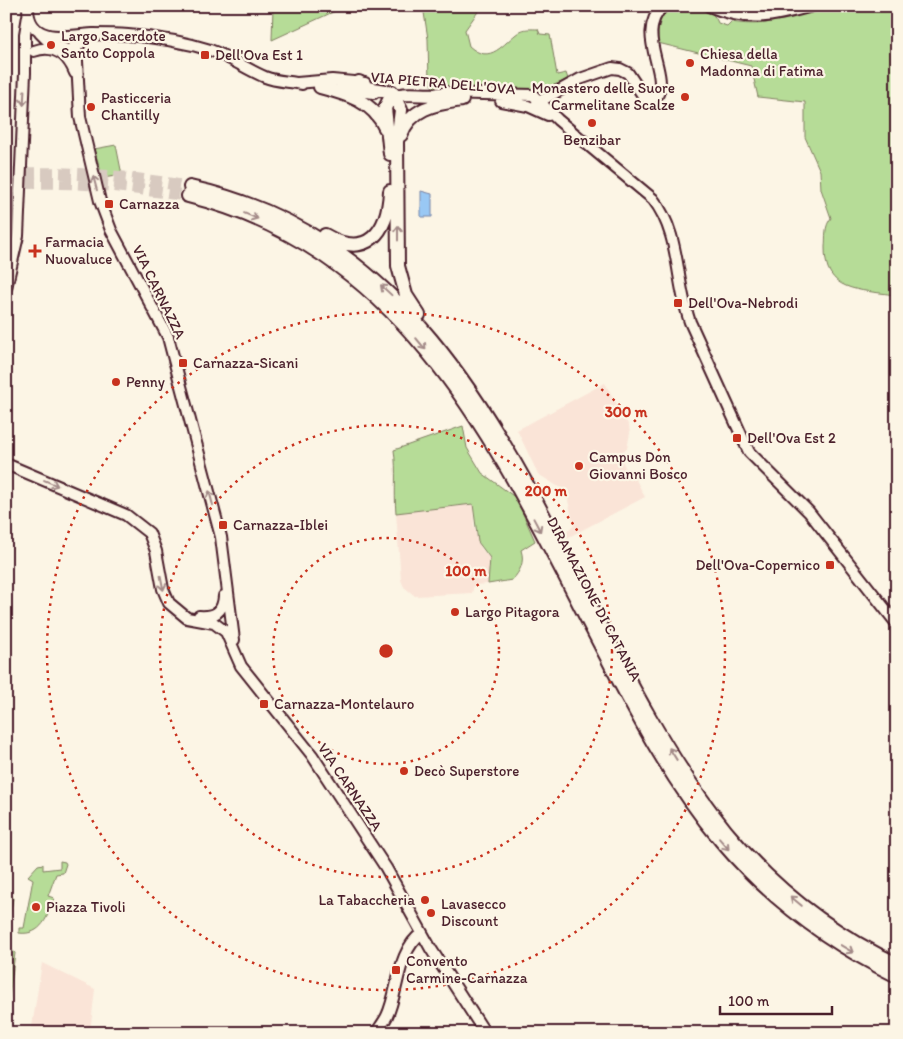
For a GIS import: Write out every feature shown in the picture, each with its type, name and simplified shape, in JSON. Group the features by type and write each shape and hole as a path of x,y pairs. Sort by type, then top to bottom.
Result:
{"highway":[{"path":"359,82 367,88 392,92 401,110 398,154 398,259 402,285 416,312 478,393 504,443"},
{"path":"320,87 366,104 380,118 389,138"},
{"path":"217,193 256,200 338,242 356,244 367,241 380,231 388,214 390,192 389,138 385,108 389,100 402,93 436,96 446,93"},
{"path":"398,154 404,127 413,115 437,104 462,100"},
{"name":"DIRAMAZIONE DI CATANIA","path":"897,964 830,927 798,903 760,868 727,832 706,804 640,700 504,443 448,359 412,317 371,277 341,253 300,226 248,203 217,193 189,192 259,219 316,249 365,286 405,326 441,369 486,435 542,535 632,706 666,763 710,826 753,876 792,912 826,937 897,976"}],"main road":[{"path":"532,101 546,100 565,87 598,72 617,68 631,76 644,97 651,99 656,96 659,86 651,32 654,19 663,6"},
{"path":"709,6 732,15 755,18 780,15 812,6"},
{"path":"28,10 33,26 49,42 69,51 97,34"},
{"path":"6,288 18,236 26,72 25,34 28,10"},
{"name":"VIA PIETRA DELL'OVA","path":"38,30 64,37 97,34 130,35 207,49 264,77 320,87 430,100 532,101"},
{"path":"26,72 34,51 49,42 64,37 74,40 77,47"},
{"name":"VIA CARNAZZA","path":"77,47 80,117 94,180 104,212 168,337 216,518 225,580"},
{"path":"34,51 48,49 64,55 77,79"},
{"name":"VIA PIETRA DELL'OVA","path":"297,83 309,80 359,82 410,91 532,101"},
{"path":"532,101 558,120 658,205 667,222 673,241 686,310 744,444 761,466 809,512 896,624"},
{"path":"6,464 126,515 144,527 149,533 156,551 166,598 187,618 214,623 223,628 241,666"},
{"path":"177,610 199,616 216,614 223,607 225,580"},
{"path":"225,580 232,631 241,666"},
{"name":"VIA CARNAZZA","path":"241,666 312,755 386,868 422,933 485,1033"},
{"path":"376,1033 387,1016 400,972 415,938 422,933"}],"shaded area":[{"name":"Campus Don Giovanni Bosco","path":"605,383 629,426 630,433 627,449 621,452 620,457 630,477 634,476 645,497 565,539 562,534 574,526 567,496 562,489 538,474 517,430"},
{"path":"473,504 474,526 481,548 490,558 488,584 474,585 472,593 415,596 404,587 401,580 396,513"},
{"path":"42,963 95,989 90,1033 31,1033"}],"green space":[{"path":"273,6 346,6 272,40"},
{"path":"423,6 482,6 465,30 469,46 477,52 484,54 496,51 523,30 538,29 540,34 550,35 557,75 566,73 568,79 553,86 520,92 436,90 429,82 428,39"},
{"path":"676,6 701,8 711,13 718,23 727,26 731,22 759,24 771,22 838,6 897,6 897,277 894,295 846,286 837,281 830,273 826,262 825,247 826,228 831,218 821,189 820,171 805,137 805,102 758,97 751,66 658,43 658,31 663,16"},
{"path":"116,145 122,175 103,178 94,149"},
{"path":"463,426 467,448 482,473 516,498 535,541 521,550 521,566 512,580 488,584 490,558 478,542 473,504 396,513 394,450"},
{"path":"60,861 66,864 63,873 56,874 48,896 54,898 46,918 39,928 27,933 19,933 19,928 24,928 33,879 28,876 38,865 43,864 43,870 60,868"},
{"path":"6,889 13,898 7,936 6,936"},
{"path":"11,949 15,953 9,998 6,998 12,957 8,952"}],"water":[{"path":"421,191 432,194 432,217 421,217"}],"tunnel":[{"path":"6,174 98,175 190,187"},
{"path":"6,184 98,185 188,196"}],"place":[{"name":"Largo Sacerdote Santo Coppola","path":"51,45"},
{"name":"Dell'Ova Est 1","path":"205,55"},
{"name":"Chiesa della Madonna di Fatima","path":"690,63"},
{"name":"Monastero delle Suore Carmelitane Scalze","path":"685,97"},
{"name":"Pasticceria Chantilly","path":"91,107"},
{"name":"Benzibar","path":"592,123"},
{"name":"Carnazza","path":"109,204"},
{"name":"Farmacia Nuovaluce","path":"35,251"},
{"name":"Dell'Ova-Nebrodi","path":"678,303"},
{"name":"Carnazza-Sicani","path":"183,363"},
{"name":"Penny","path":"116,382"},
{"name":"Dell'Ova Est 2","path":"737,438"},
{"name":"Campus Don Giovanni Bosco","path":"579,466"},
{"name":"Carnazza-Iblei","path":"223,525"},
{"name":"Dell'Ova-Copernico","path":"830,565"},
{"name":"Largo Pitagora","path":"455,612"},
{"name":"Carnazza-Montelauro","path":"264,704"},
{"name":"Decò Superstore","path":"404,771"},
{"name":"La Tabaccheria","path":"425,900"},
{"name":"Piazza Tivoli","path":"36,907"},
{"name":"Lavasecco Discount","path":"431,913"},
{"name":"Convento Carmine-Carnazza","path":"396,970"}]}
